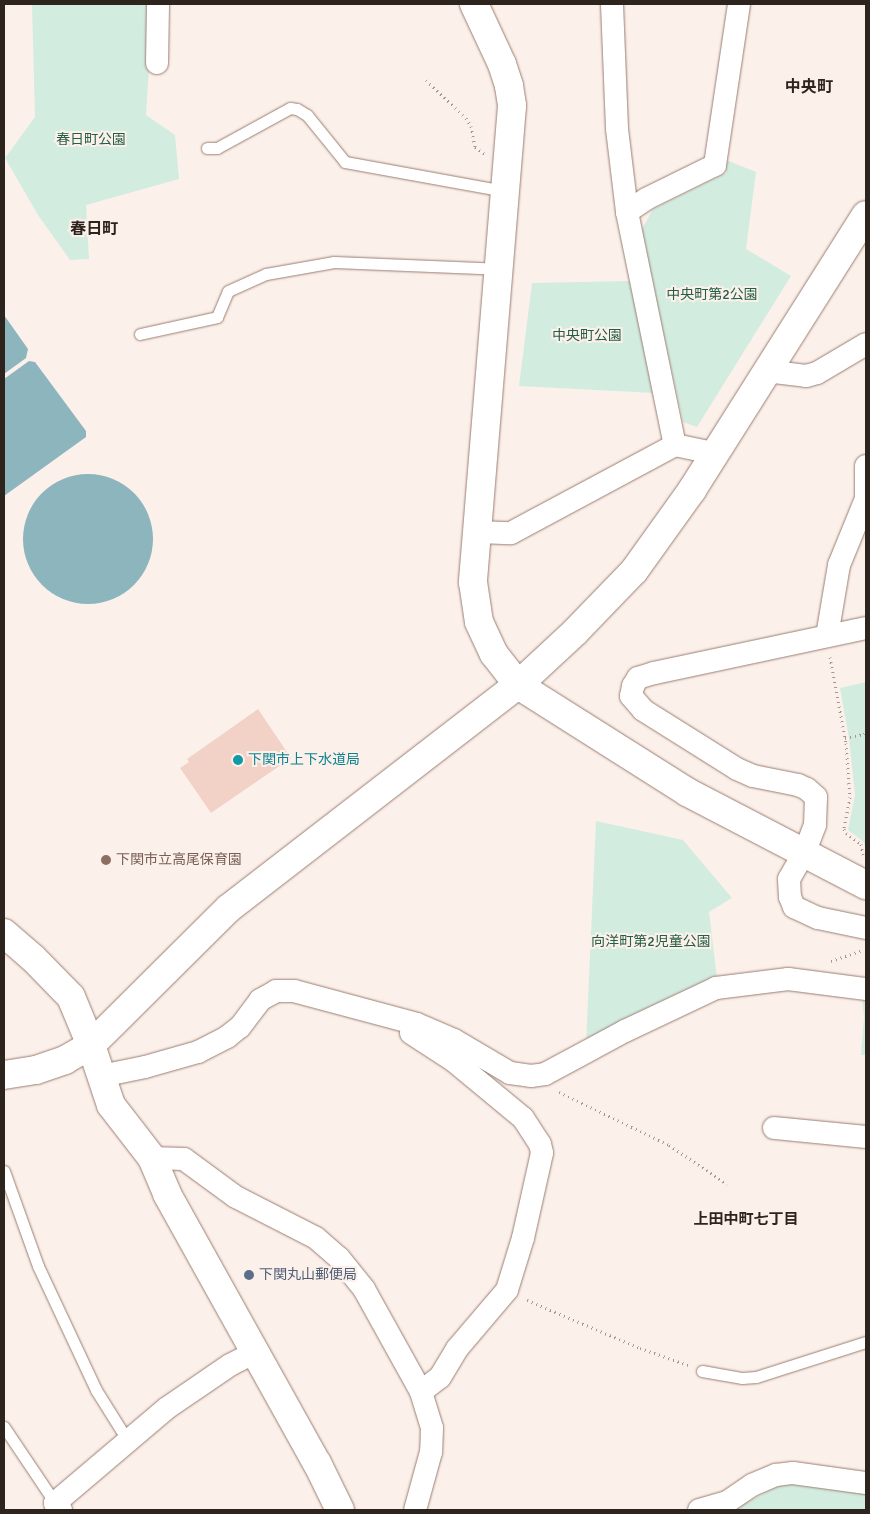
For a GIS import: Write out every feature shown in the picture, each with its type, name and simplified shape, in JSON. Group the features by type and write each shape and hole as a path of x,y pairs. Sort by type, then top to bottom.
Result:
{"street":[{"path":"157,63 158,4"},
{"path":"474,4 502,64 509,86 512,106 473,582 479,622 494,654 518,685 687,792 866,885"},
{"path":"612,4 617,129 627,212 675,444"},
{"path":"627,212 646,199 715,164 739,4"},
{"path":"4,1075 36,1070 65,1060 91,1045 228,908 518,685 634,571 692,490 866,215"},
{"path":"766,371 806,376 817,373 866,344"},
{"path":"477,532 511,533 675,444 714,453"},
{"path":"827,636 839,565 866,500 866,466"},
{"path":"866,628 654,672 638,678 633,686 631,696 643,710 737,769 753,776 807,788 816,797 815,826 804,853 788,879 790,897 794,907 818,918 866,928"},
{"path":"4,933 33,958 71,997 91,1045 111,1105 152,1158 167,1194 340,1510"},
{"path":"101,1076 144,1067 205,1048 227,1037 240,1027 260,1000 276,990 294,990 417,1024 454,1040 510,1073 532,1076 546,1074 625,1031 716,988 788,979 866,989"},
{"path":"383,1015 454,1061 523,1118 540,1144 542,1153 523,1238 507,1290 457,1349 440,1377 421,1392"},
{"path":"774,1128 866,1137"},
{"path":"152,1158 184,1159 236,1197 316,1238 339,1258 364,1289 421,1392 432,1428 430,1452 415,1510"},
{"path":"56,1508 128,1441 167,1408 230,1365 255,1352"},
{"path":"700,1510 727,1502 752,1485 776,1475 793,1473 866,1483"}],"lane":[{"path":"207,148 217,148 290,108 297,109 306,115 345,162 505,191"},
{"path":"140,334 217,317 228,291 266,274 334,262 498,269"},
{"path":"4,1171 38,1266 96,1390 128,1441"},
{"path":"702,1371 742,1378 756,1377 866,1342"},
{"path":"4,1426 56,1508"}],"path":[{"path":"426,80 466,118 471,126 475,147 479,152 490,156"},
{"path":"827,636 845,738 850,797 844,829 846,833 861,844 863,858"},
{"path":"845,738 864,734 866,731"},
{"path":"830,962 866,949"},
{"path":"532,1076 564,1096 669,1144 727,1184"},
{"path":"507,1290 640,1348 702,1371"}],"green space":[{"name":"春日町公園","path":"32,4 153,4 146,115 175,135 179,179 86,205 89,259 70,260 38,215 5,158 35,117"},
{"name":"中央町第2公園","path":"726,160 756,172 746,249 791,276 697,427 683,422 641,231 653,209 726,173"},
{"name":"中央町公園","path":"630,281 655,393 519,386 532,283"},
{"path":"866,682 866,851 864,842 848,830 855,795 849,738 840,688"},
{"name":"向洋町第2児童公園","path":"596,821 683,840 732,898 709,912 717,978 586,1045"},
{"path":"862,996 866,997 866,1055 861,1055 864,1017"},
{"path":"790,1484 866,1492 866,1510 732,1510 778,1486"}],"water":[{"path":"4,315 28,349 26,358 4,374"},
{"path":"29,361 35,362 86,431 86,437 4,496 4,379"},
{"path":"88,474 101,475 113,479 134,493 148,514 152,526 152,552 148,564 134,585 113,599 101,603 88,604 75,603 63,599 42,585 28,564 24,552 23,539 24,526 28,514 42,493 63,479 75,475"}],"building":[{"name":"下関市上下水道局","path":"258,709 291,758 211,813 180,768 189,762 187,759"}],"place":[{"name":"下関市上下水道局","path":"238,760"},
{"name":"下関市立高尾保育園","path":"106,860"},
{"name":"下関丸山郵便局","path":"249,1275"}],"district":[{"name":"中央町","path":"809,87"},
{"name":"春日町","path":"94,229"},
{"name":"上田中町七丁目","path":"746,1220"}]}
